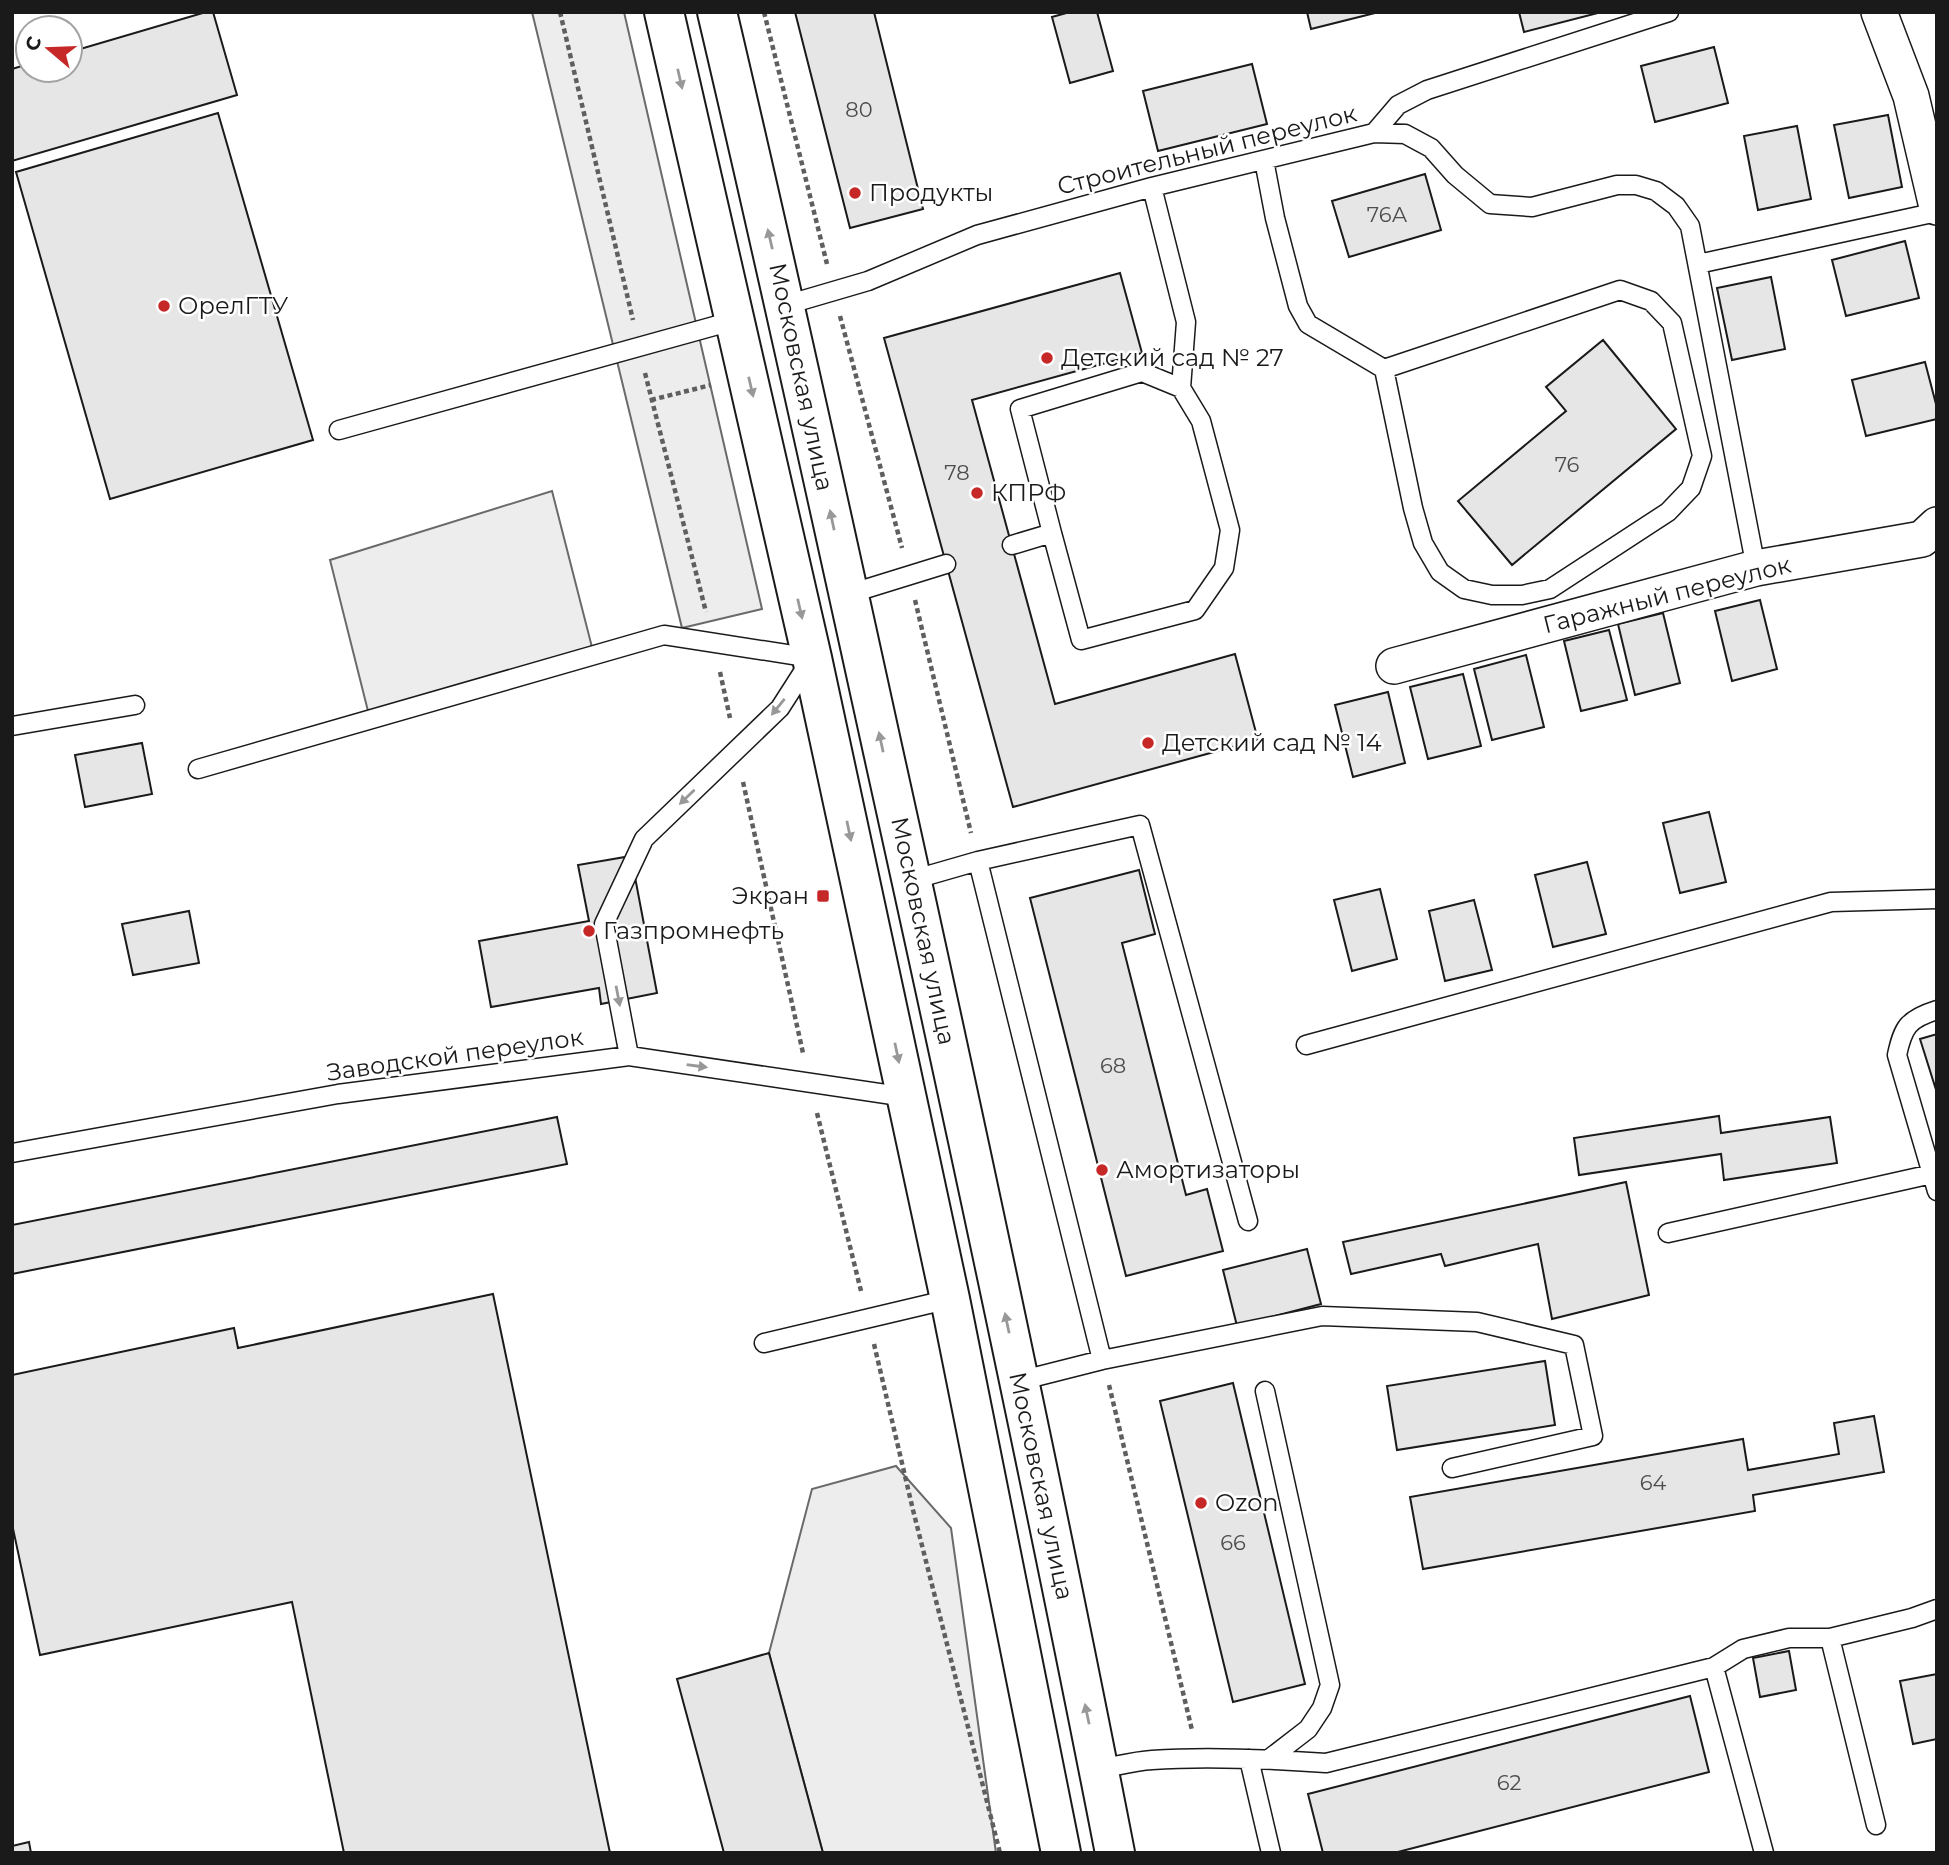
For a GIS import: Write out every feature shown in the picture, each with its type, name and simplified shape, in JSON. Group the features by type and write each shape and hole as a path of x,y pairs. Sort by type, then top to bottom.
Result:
{"main road":[{"name":"Московская улица","path":"664,12 736,320 950,1299 1061,1853"},
{"name":"Московская улица","path":"717,12 786,305 912,880 1019,1381 1115,1853"},
{"path":"736,320 786,305"}],"street":[{"path":"1879,12 1911,96 1937,209"},
{"name":"Гаражный переулок","path":"1394,666 1756,568 1922,539 1937,525"}],"lane":[{"name":"Строительный переулок","path":"786,305 868,281 977,235 1152,187 1374,133 1398,105 1427,90 1669,12"},
{"path":"1374,133 1405,134 1431,148 1455,174 1490,204 1532,207 1617,185 1636,185 1656,191 1676,206 1690,226 1756,568"},
{"path":"1264,160 1275,218 1298,306 1308,324 1384,369 1413,508 1423,543 1440,572 1464,589 1492,595 1522,595 1550,589 1668,512 1690,488 1702,456 1672,324 1651,301 1620,290 1384,369"},
{"path":"1152,187 1186,322 1181,388 1201,421 1230,530 1224,568 1195,610 1081,640 1020,409 1142,372 1181,388"},
{"path":"1698,264 1937,209"},
{"path":"339,430 736,320"},
{"path":"1012,545 1052,533"},
{"path":"849,594 946,564"},
{"path":"198,769 664,635 811,658 780,708 644,839 604,924 629,1056"},
{"path":"12,726 135,705"},
{"path":"912,880 1140,825 1248,1221"},
{"path":"978,862 1102,1360"},
{"path":"1306,1045 1831,902 1937,899"},
{"path":"1668,1233 1934,1182 1897,1055 1901,1033 1918,1016 1937,1010"},
{"name":"Заводской переулок","path":"12,1153 338,1094 629,1056 906,1097"},
{"path":"764,1343 950,1299"},
{"path":"1019,1381 1102,1360 1322,1316 1477,1322 1574,1345 1593,1436 1452,1468"},
{"path":"1265,1391 1330,1685 1322,1708 1308,1729 1269,1759"},
{"path":"1099,1769 1150,1760 1199,1758 1326,1763 1714,1667 1743,1649 1789,1638 1830,1638 1912,1618 1937,1609"},
{"path":"1830,1638 1875,1825"},
{"path":"1714,1667 1764,1853"},
{"path":"1249,1759 1271,1853"}],"path":[{"path":"764,12 909,575 978,862"},
{"path":"651,400 713,385"},
{"path":"714,643 736,750"},
{"path":"1102,1360 1199,1758"}],"shaded area":[{"path":"532,12 624,12 762,609 682,628"},
{"path":"552,491 594,655 370,719 330,560"},
{"path":"896,1466 951,1528 996,1853 823,1853 769,1653 812,1489"}],"building":[{"path":"213,12 237,95 12,161 12,69 14,84 84,84 84,48"},
{"path":"795,12 874,12 923,209 850,228"},
{"path":"1070,12 1097,12 1113,71 1070,83 1052,17"},
{"path":"1307,12 1379,12 1311,29"},
{"path":"1519,12 1597,12 1598,13 1524,32"},
{"path":"1714,47 1728,103 1655,122 1641,66"},
{"path":"1252,64 1267,124 1158,151 1143,91"},
{"name":"ОрелГТУ","path":"218,113 313,440 110,499 16,172"},
{"path":"1888,115 1902,187 1849,198 1834,125"},
{"path":"1797,126 1811,199 1758,210 1744,136"},
{"path":"1425,174 1441,230 1349,257 1332,201"},
{"path":"1905,241 1919,298 1846,316 1832,260"},
{"path":"1120,273 1142,353 972,400 1055,704 1235,654 1258,740 1013,807 884,338"},
{"path":"1771,277 1785,349 1732,360 1717,288"},
{"path":"1603,340 1676,429 1512,565 1458,501 1566,411 1546,387"},
{"path":"1925,362 1937,408 1937,419 1866,436 1852,380"},
{"path":"1760,600 1777,669 1732,681 1715,611"},
{"path":"1663,613 1680,683 1635,695 1618,624"},
{"path":"1609,630 1627,700 1581,711 1564,641"},
{"path":"1526,655 1544,727 1492,740 1474,669"},
{"path":"1463,674 1481,746 1428,759 1410,687"},
{"path":"1388,692 1405,763 1353,777 1335,705"},
{"path":"142,743 152,794 85,807 75,755"},
{"path":"1709,812 1726,882 1680,893 1663,823"},
{"name":"Газпромнефть","path":"631,856 657,993 601,1004 599,988 491,1007 479,941 589,921 578,865"},
{"path":"1587,862 1606,934 1553,947 1535,875"},
{"path":"1139,870 1155,934 1122,943 1186,1195 1207,1189 1223,1251 1126,1276 1030,898"},
{"path":"1380,889 1397,959 1352,971 1334,900"},
{"path":"1474,900 1492,970 1445,981 1429,911"},
{"path":"189,911 199,963 133,975 122,924"},
{"path":"1937,1034 1937,1093 1920,1039"},
{"path":"1719,1116 1721,1133 1830,1117 1837,1163 1724,1180 1721,1154 1579,1175 1574,1138"},
{"path":"557,1117 567,1164 12,1274 12,1225"},
{"path":"1626,1182 1649,1295 1552,1319 1538,1244 1445,1266 1441,1254 1351,1274 1343,1242"},
{"path":"1307,1249 1321,1304 1237,1326 1223,1270"},
{"path":"493,1294 610,1853 344,1853 292,1602 40,1655 12,1524 12,1375 234,1328 238,1348"},
{"path":"1545,1361 1555,1425 1397,1450 1387,1386"},
{"path":"1233,1383 1305,1684 1233,1702 1160,1401"},
{"path":"1874,1416 1884,1472 1753,1495 1755,1511 1423,1569 1410,1497 1743,1439 1748,1470 1839,1454 1834,1423"},
{"path":"1789,1651 1796,1690 1760,1697 1753,1658"},
{"path":"769,1653 823,1853 724,1853 677,1679"},
{"path":"1937,1674 1937,1739 1913,1744 1900,1681"},
{"path":"1690,1696 1709,1772 1394,1853 1323,1853 1308,1794"},
{"path":"29,1842 31,1853 12,1853 12,1846"}],"place":[{"name":"Продукты","path":"855,193"},
{"name":"ОрелГТУ","path":"164,306"},
{"name":"Детский сад № 27","path":"1047,358"},
{"name":"КПРФ","path":"977,493"},
{"name":"Детский сад № 14","path":"1148,743"},
{"name":"Экран","path":"823,896"},
{"name":"Газпромнефть","path":"589,931"},
{"name":"Амортизаторы","path":"1102,1170"},
{"name":"Ozon","path":"1201,1503"}]}
